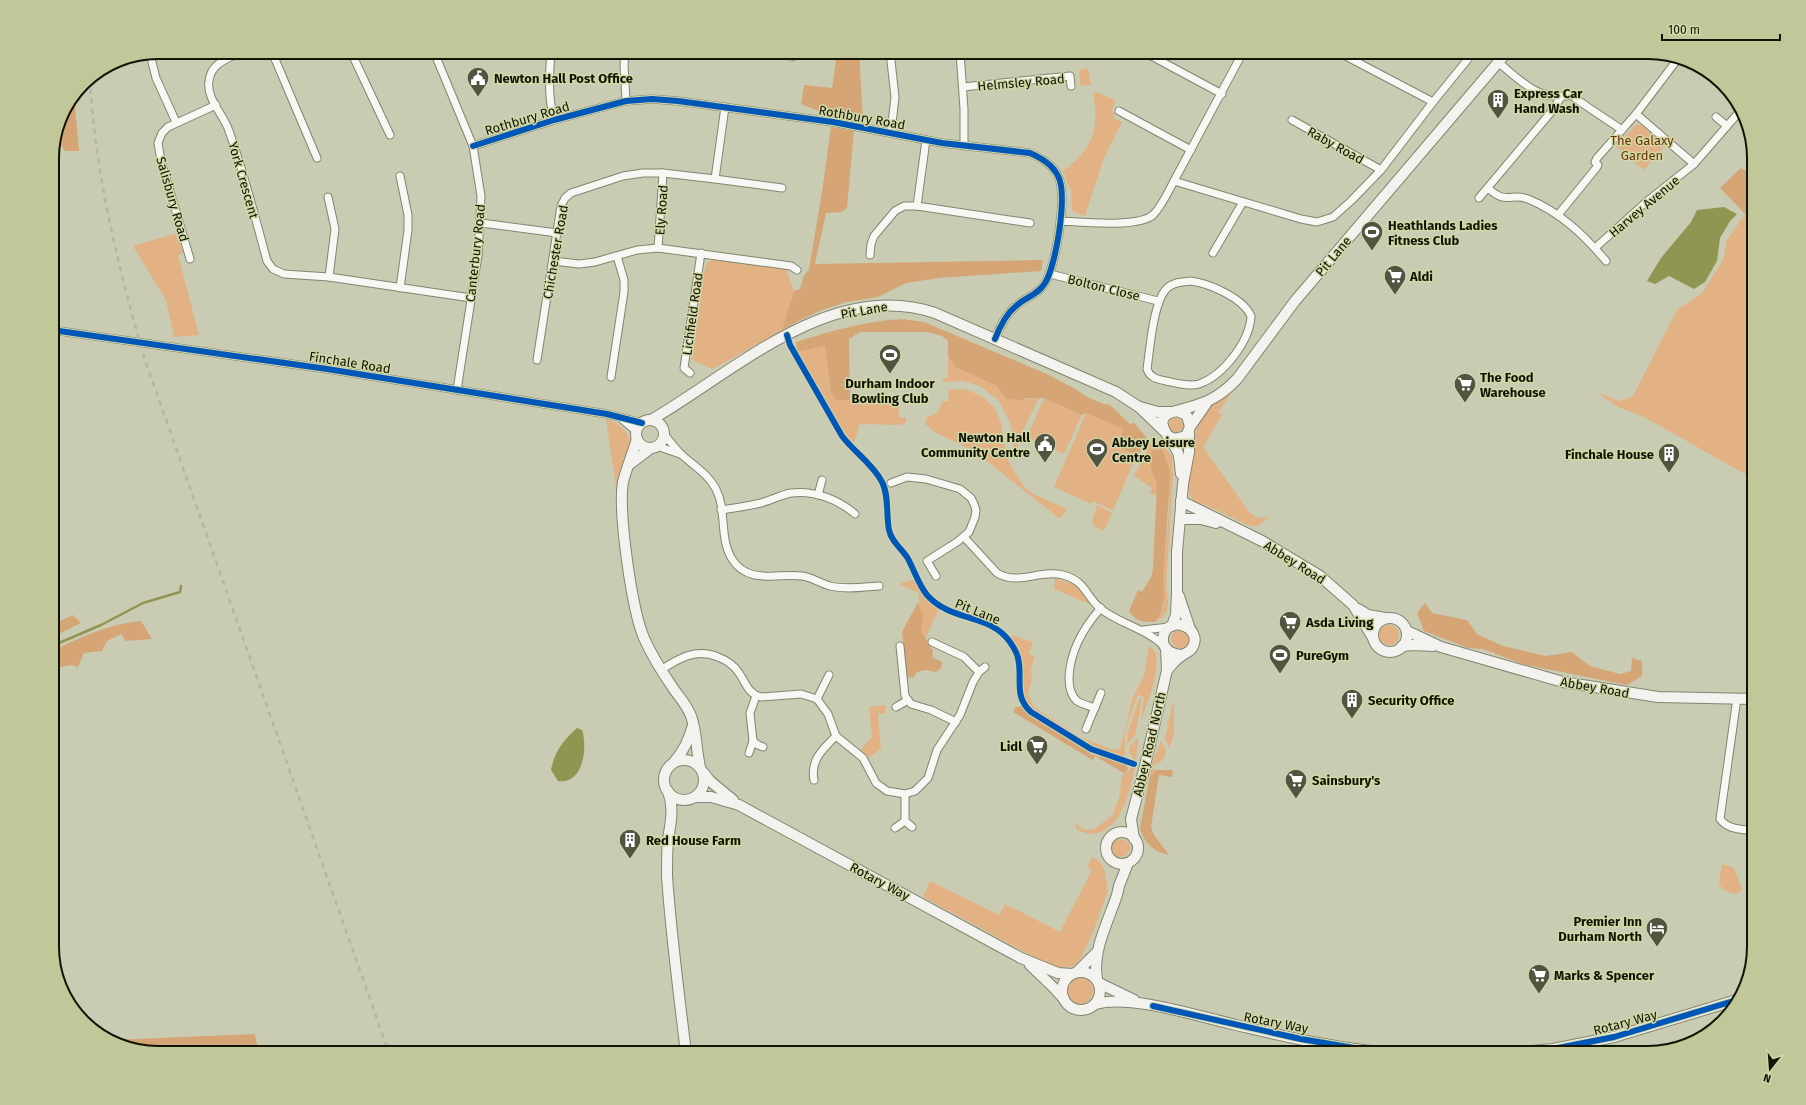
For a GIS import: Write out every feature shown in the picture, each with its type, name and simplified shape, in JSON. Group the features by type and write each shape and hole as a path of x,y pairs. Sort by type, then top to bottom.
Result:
{"street":[{"path":"151,59 156,78 176,122"},
{"name":"York Crescent","path":"226,59 219,62 212,70 209,87 216,105 229,130 267,260 273,269 284,274 329,277 471,298"},
{"path":"275,59 317,158"},
{"path":"354,59 390,135"},
{"name":"Canterbury Road","path":"437,59 473,146 481,196 481,224 457,390"},
{"path":"550,59 548,86 554,120"},
{"path":"624,59 626,101"},
{"path":"891,59 895,97 892,132"},
{"path":"961,59 964,109 964,146"},
{"path":"1157,59 1222,94"},
{"path":"1060,221 1127,223 1142,220 1152,215 1163,202 1240,59"},
{"path":"1351,59 1433,102"},
{"name":"Raby Road","path":"1174,181 1301,220 1317,222 1333,217 1381,170 1468,59"},
{"name":"Pit Lane","path":"647,422 798,329 819,319 859,308 884,304 919,307 935,312 1116,392 1139,407 1158,412 1174,412 1206,404 1229,388 1237,379 1295,301 1501,59"},
{"path":"1498,62 1537,93 1561,97 1571,95 1591,111 1600,114 1622,130"},
{"path":"1558,215 1597,168 1598,165 1595,162 1597,158 1636,114 1675,62"},
{"name":"Helmsley Road","path":"963,87 1070,76 1071,86"},
{"path":"1480,198 1552,111 1561,97"},
{"name":"Rothbury Road","path":"473,146 554,120 626,101 652,99 678,101 833,122 892,132 926,140 1030,154 1043,159 1058,175 1062,185 1063,198 1060,221 1050,274 1046,282 1037,292 1017,305 1007,314 995,339"},
{"name":"Salisbury Road","path":"190,259 161,161 158,143 162,133 168,127 176,122 216,105"},
{"path":"715,178 725,107"},
{"path":"1119,111 1191,150"},
{"path":"1636,114 1694,164"},
{"name":"Harvey Avenue","path":"1595,248 1645,203 1694,164 1737,115"},
{"path":"1716,117 1727,126"},
{"name":"Raby Road","path":"1292,120 1381,170"},
{"path":"917,206 926,140"},
{"name":"Chichester Road","path":"537,360 561,206 565,198 571,193 623,176 643,173 664,173 715,178 782,188"},
{"name":"Ely Road","path":"658,248 664,173"},
{"path":"400,176 408,215 408,230 400,288"},
{"path":"1488,188 1503,198 1527,198 1558,215 1582,233 1606,261"},
{"path":"328,197 335,229 329,277"},
{"path":"1213,253 1243,202"},
{"path":"870,255 871,244 874,236 895,211 904,206 917,206 1030,223"},
{"path":"481,224 557,233"},
{"path":"553,260 579,264 637,250 658,248 701,252 791,266 797,270"},
{"name":"Lichfield Road","path":"690,373 684,368 701,252"},
{"path":"611,377 624,292 624,280 617,256"},
{"name":"Bolton Close","path":"1050,274 1158,301"},
{"name":"Bolton Close","path":"1199,282 1209,285 1242,303 1249,310 1251,322 1238,351 1231,360 1200,384 1189,385 1154,378 1148,374 1147,369 1158,301 1167,287 1175,283 1199,282"},
{"name":"Finchale Road","path":"59,331 328,369 607,414 621,419 647,422"},
{"name":"Pit Lane","path":"1190,430 1206,404"},
{"path":"630,464 663,439 664,432 676,405"},
{"path":"1139,407 1165,433 1178,452 1183,484"},
{"path":"1165,647 1163,639 1176,615 1176,552 1183,484 1189,452 1190,430 1187,416 1174,412 1164,418 1163,427 1165,433 1174,439 1186,436 1190,430"},
{"name":"Finchale Road","path":"621,419 637,435"},
{"path":"672,820 680,808 700,792 704,786 704,779 701,769 697,738 688,708 661,670 644,637 631,582 622,511 623,483 630,464 637,435 647,422 656,422 680,454 700,469 710,480 719,497 726,548 732,560 746,573 762,577 800,576 841,588 879,586"},
{"path":"637,435 642,446 654,447 680,454"},
{"path":"894,479 907,477 926,478 966,492 971,498 976,510 974,524 964,537 927,561 936,576"},
{"path":"818,495 822,480"},
{"path":"721,510 750,506 803,492 818,495 839,503 855,514"},
{"name":"Abbey Road","path":"1181,502 1262,541 1320,576 1353,605 1368,615 1385,618"},
{"name":"Abbey Road","path":"1180,519 1206,520 1232,527"},
{"path":"964,537 997,573 1004,577 1015,578 1055,574 1063,575 1080,584 1101,608 1143,630 1175,655 1181,655 1186,654 1194,644 1194,637 1177,592"},
{"name":"Abbey Road","path":"1353,605 1373,638"},
{"path":"1095,708 1077,701 1072,695 1069,681 1072,654 1089,622 1101,608"},
{"path":"1402,646 1407,637 1405,626 1399,620 1394,618 1385,618 1375,626 1373,638 1379,648 1386,651 1392,652 1402,646 1414,645 1441,647"},
{"path":"1143,630 1182,624 1190,628"},
{"path":"1406,631 1441,647"},
{"path":"932,642 964,657 980,672"},
{"path":"900,646 905,696 916,706 931,710 956,722"},
{"name":"Abbey Road North","path":"1134,839 1131,819 1167,670 1165,647"},
{"name":"Abbey Road","path":"1441,647 1563,682 1590,687 1658,697 1747,699"},
{"path":"661,670 686,655 703,653 714,655 733,665 739,672 748,688 756,696 761,697 801,694 817,699 828,714 836,736 863,758 873,778 881,788 896,794 905,794 915,791 928,778 937,750 956,722 980,672 986,667"},
{"path":"1167,670 1181,655"},
{"path":"817,699 829,676"},
{"path":"1086,729 1101,693"},
{"path":"750,753 753,741 750,713 756,696"},
{"path":"1737,698 1720,819 1724,824 1730,827 1747,830"},
{"path":"896,707 908,700"},
{"path":"685,1046 673,944 667,875 668,840 672,820 672,806 664,778 666,771 681,755 687,744 693,724"},
{"path":"814,780 809,767 821,750 836,736"},
{"path":"753,741 758,745 763,746"},
{"path":"673,763 680,760 687,760 694,762 701,769"},
{"name":"Rotary Way","path":"701,769 710,782 739,805 1021,958 1058,973 1075,973"},
{"path":"668,791 678,799 693,798"},
{"path":"905,794 905,821 912,827"},
{"name":"Rotary Way","path":"693,798 711,797 739,805"},
{"path":"1098,950 1064,983 1062,988 1064,1000 1069,1006 1075,1009 1083,1010 1090,1008 1096,1004 1100,997 1101,990 1095,970 1098,950 1118,895 1118,886 1111,860 1106,850 1106,844 1110,838 1131,819"},
{"path":"896,828 905,821"},
{"path":"1116,834 1124,833 1134,839 1137,849 1136,854 1128,863 1118,886"},
{"path":"1111,860 1120,864 1128,863"},
{"name":"Rotary Way","path":"1021,958 1038,972 1064,1000"},
{"path":"1075,973 1088,973 1098,981"},
{"name":"Rotary Way","path":"1098,981 1143,1004"},
{"name":"Rotary Way","path":"1096,1004 1109,1001 1143,1004 1301,1039 1342,1046"},
{"name":"Rotary Way","path":"1568,1046 1614,1037 1731,1002"}],"green space":[{"path":"1088,68 1091,85 1080,86 1079,70"},
{"path":"1093,93 1099,93 1116,101 1112,110 1115,114 1114,118 1122,122 1104,158 1085,216 1072,211 1071,191 1063,171 1081,155 1088,146 1092,137 1095,117"},
{"name":"The Galaxy Garden","path":"1637,124 1641,125 1665,145 1644,170 1616,146"},
{"path":"1745,214 1747,215 1747,475 1644,417 1618,407 1596,392 1620,401 1633,396 1677,310 1702,293 1723,260 1727,240"},
{"path":"177,233 183,253 178,255 199,335 174,337 166,300 133,246"},
{"path":"713,260 786,269 794,291 782,330 713,369 692,360 704,273 707,263"},
{"path":"825,346 831,391 836,400 899,403 899,417 906,418 906,423 900,425 860,424 854,442 851,445 797,352"},
{"path":"948,356 955,367 997,386 1006,399 1039,398 1018,441 1018,455 1016,458 1010,422 998,400 980,386 963,381 943,382 943,378 948,378"},
{"path":"1236,387 1218,412 1222,415 1203,447 1250,513 1258,518 1269,517 1258,526 1250,526 1201,503 1200,506 1192,498 1188,486 1192,451 1201,417 1211,405"},
{"path":"949,389 968,390 983,397 995,408 1001,422 1006,455 1012,468 1023,485 1033,494 1067,509 1060,519 974,451 936,433 925,424 926,418 937,412 942,401 948,401"},
{"path":"1044,398 1082,415 1064,454 1027,437"},
{"name":"Abbey Leisure Centre","path":"1086,413 1124,429 1142,442 1113,511 1093,501 1091,504 1054,487"},
{"path":"1173,418 1179,418 1183,422 1183,428 1179,432 1173,432 1169,428 1169,422"},
{"path":"606,419 621,427 627,433 630,441 616,487"},
{"path":"1153,439 1156,439 1172,456 1173,476 1166,584 1168,605 1167,611 1162,618 1155,622 1163,608 1163,578 1169,497 1166,466 1162,450 1151,469 1157,485 1157,496 1150,493 1152,488 1134,476"},
{"path":"1097,505 1112,513 1104,531 1095,526 1092,522"},
{"path":"1055,578 1075,585 1092,605 1054,589"},
{"path":"915,579 928,599 939,609 925,639 921,631 922,620 919,593 899,584"},
{"path":"1385,625 1393,625 1399,631 1399,639 1393,645 1385,645 1379,639 1379,631"},
{"path":"1180,630 1186,633 1189,639 1186,645 1180,648 1174,645 1171,639 1174,633"},
{"path":"1011,635 1033,642 1029,654 1035,656 1030,673 1033,674 1028,693 1034,707 1080,737 1113,750 1120,749 1133,697 1144,676 1149,646 1154,651 1156,669 1151,693 1141,721 1144,697 1138,695 1125,731 1125,757 1089,746 1030,710 1021,692 1021,658 1010,640"},
{"path":"1139,699 1142,699 1135,735 1127,744 1128,731"},
{"path":"1173,702 1174,734 1169,748 1165,739"},
{"path":"886,705 885,713 878,714 881,748 869,758 861,749 872,737 869,707"},
{"path":"1138,737 1135,767 1131,785 1125,803 1117,818 1107,829 1093,834 1077,830 1074,822 1083,829 1093,830 1112,816 1119,798 1122,777 1132,767 1134,760 1129,751 1130,746"},
{"path":"1161,740 1166,751 1163,760 1154,765 1153,776 1150,775 1152,764"},
{"path":"1121,839 1127,842 1130,848 1127,854 1121,857 1115,854 1112,848 1115,842"},
{"path":"1092,857 1102,864 1108,891 1092,935 1081,958 1074,966 1059,968 1034,957 923,897 930,881 999,915 1005,904 1060,932 1092,870 1087,867"},
{"path":"1722,864 1734,868 1742,889 1739,892 1733,894 1730,893 1719,884"},
{"path":"1080,978 1089,982 1093,991 1089,1000 1080,1004 1071,1000 1067,991 1071,982"}],"shaded area":[{"path":"836,59 859,59 863,120 826,114 801,104 804,85 832,88"},
{"path":"75,104 79,151 65,151 60,143 62,132"},
{"path":"831,127 854,131 847,208 842,212 826,213 815,264 1043,260 1041,271 939,278 906,283 878,297 847,302 822,310 782,330 794,291 800,289 804,276 809,269"},
{"path":"1741,168 1747,172 1747,215 1745,214 1720,188"},
{"path":"1724,207 1737,214 1730,221 1720,238 1717,261 1705,282 1694,289 1669,276 1655,284 1647,281 1661,258 1691,222 1697,210"},
{"path":"902,319 924,322 1049,375 1087,397 1110,405 1130,424 1134,423 1147,438 1138,456 1122,448 1122,444 1119,441 1124,429 1086,413 1082,415 1044,398 1026,398 1020,400 1006,399 997,386 955,367 948,356 948,341 942,336 927,332 860,332 849,339 850,400 836,400 831,391 825,346 797,352 796,342 861,324"},
{"path":"1153,450 1162,450 1170,470 1163,579 1164,598 1161,613 1155,622 1147,622 1140,621 1129,611 1138,590 1142,592 1152,575 1157,485 1151,469 1150,457"},
{"path":"918,602 923,617 921,631 933,651 932,657 942,662 941,668 936,672 925,670 917,672 913,678 907,676 902,632"},
{"path":"1425,603 1432,613 1467,620 1477,634 1503,646 1546,656 1572,652 1590,666 1620,674 1631,671 1632,658 1642,661 1642,676 1627,685 1522,664 1483,649 1468,648 1424,631 1417,613"},
{"path":"73,615 81,623 59,634 59,622"},
{"path":"141,621 152,639 126,641 121,634 107,641 102,651 84,653 78,667 71,665 59,668 59,648 106,628"},
{"path":"1022,706 1030,713 1090,750 1090,754 1106,758 1107,756 1126,764 1128,769 1122,777 1124,773 1095,756 1093,760 1091,759 1013,712 1016,707"},
{"path":"577,728 582,730 584,738 584,755 582,764 573,777 566,781 558,781 551,770 557,751"},
{"path":"1154,770 1173,770 1172,777 1159,775 1151,827 1154,835 1169,855 1159,852 1150,846 1144,838 1140,828 1150,775 1153,775"},
{"path":"255,1034 257,1046 158,1046 132,1043 124,1039"}],"waterway":[{"path":"59,643 101,625 143,603 180,592 181,586"}],"railway":[{"path":"91,85 102,185 125,289 144,357 387,1046"}],"cycle path":[{"path":"473,146 554,120 626,101 652,99 678,101 833,122 942,143 1030,153 1042,159 1053,168 1061,185 1062,198 1057,246 1045,283 1039,290 1012,309 1001,325 995,339"},
{"path":"59,331 327,369 607,414 642,423"},
{"path":"787,335 790,345 842,436 874,469 882,482 886,493 890,534 907,557 927,595 937,604 948,610 992,626 1002,633 1016,652 1019,665 1020,693 1025,706 1031,712 1091,749 1134,764"},
{"path":"1568,1046 1614,1037 1731,1002"},
{"path":"1153,1006 1301,1039 1342,1046"}],"place":[{"name":"Newton Hall Post Office","path":"478,98"},
{"name":"Express Car Hand Wash","path":"1498,120"},
{"name":"Heathlands Ladies Fitness Club","path":"1372,252"},
{"name":"Aldi","path":"1395,296"},
{"name":"Durham Indoor Bowling Club","path":"890,374"},
{"name":"The Food Warehouse","path":"1465,404"},
{"name":"Newton Hall Community Centre","path":"1045,464"},
{"name":"Abbey Leisure Centre","path":"1097,468"},
{"name":"Finchale House","path":"1669,474"},
{"name":"Asda Living","path":"1290,642"},
{"name":"PureGym","path":"1280,674"},
{"name":"Security Office","path":"1352,720"},
{"name":"Lidl","path":"1037,766"},
{"name":"Sainsbury's","path":"1296,800"},
{"name":"Red House Farm","path":"630,860"},
{"name":"Premier Inn Durham North","path":"1657,948"},
{"name":"Marks & Spencer","path":"1539,994"}]}
